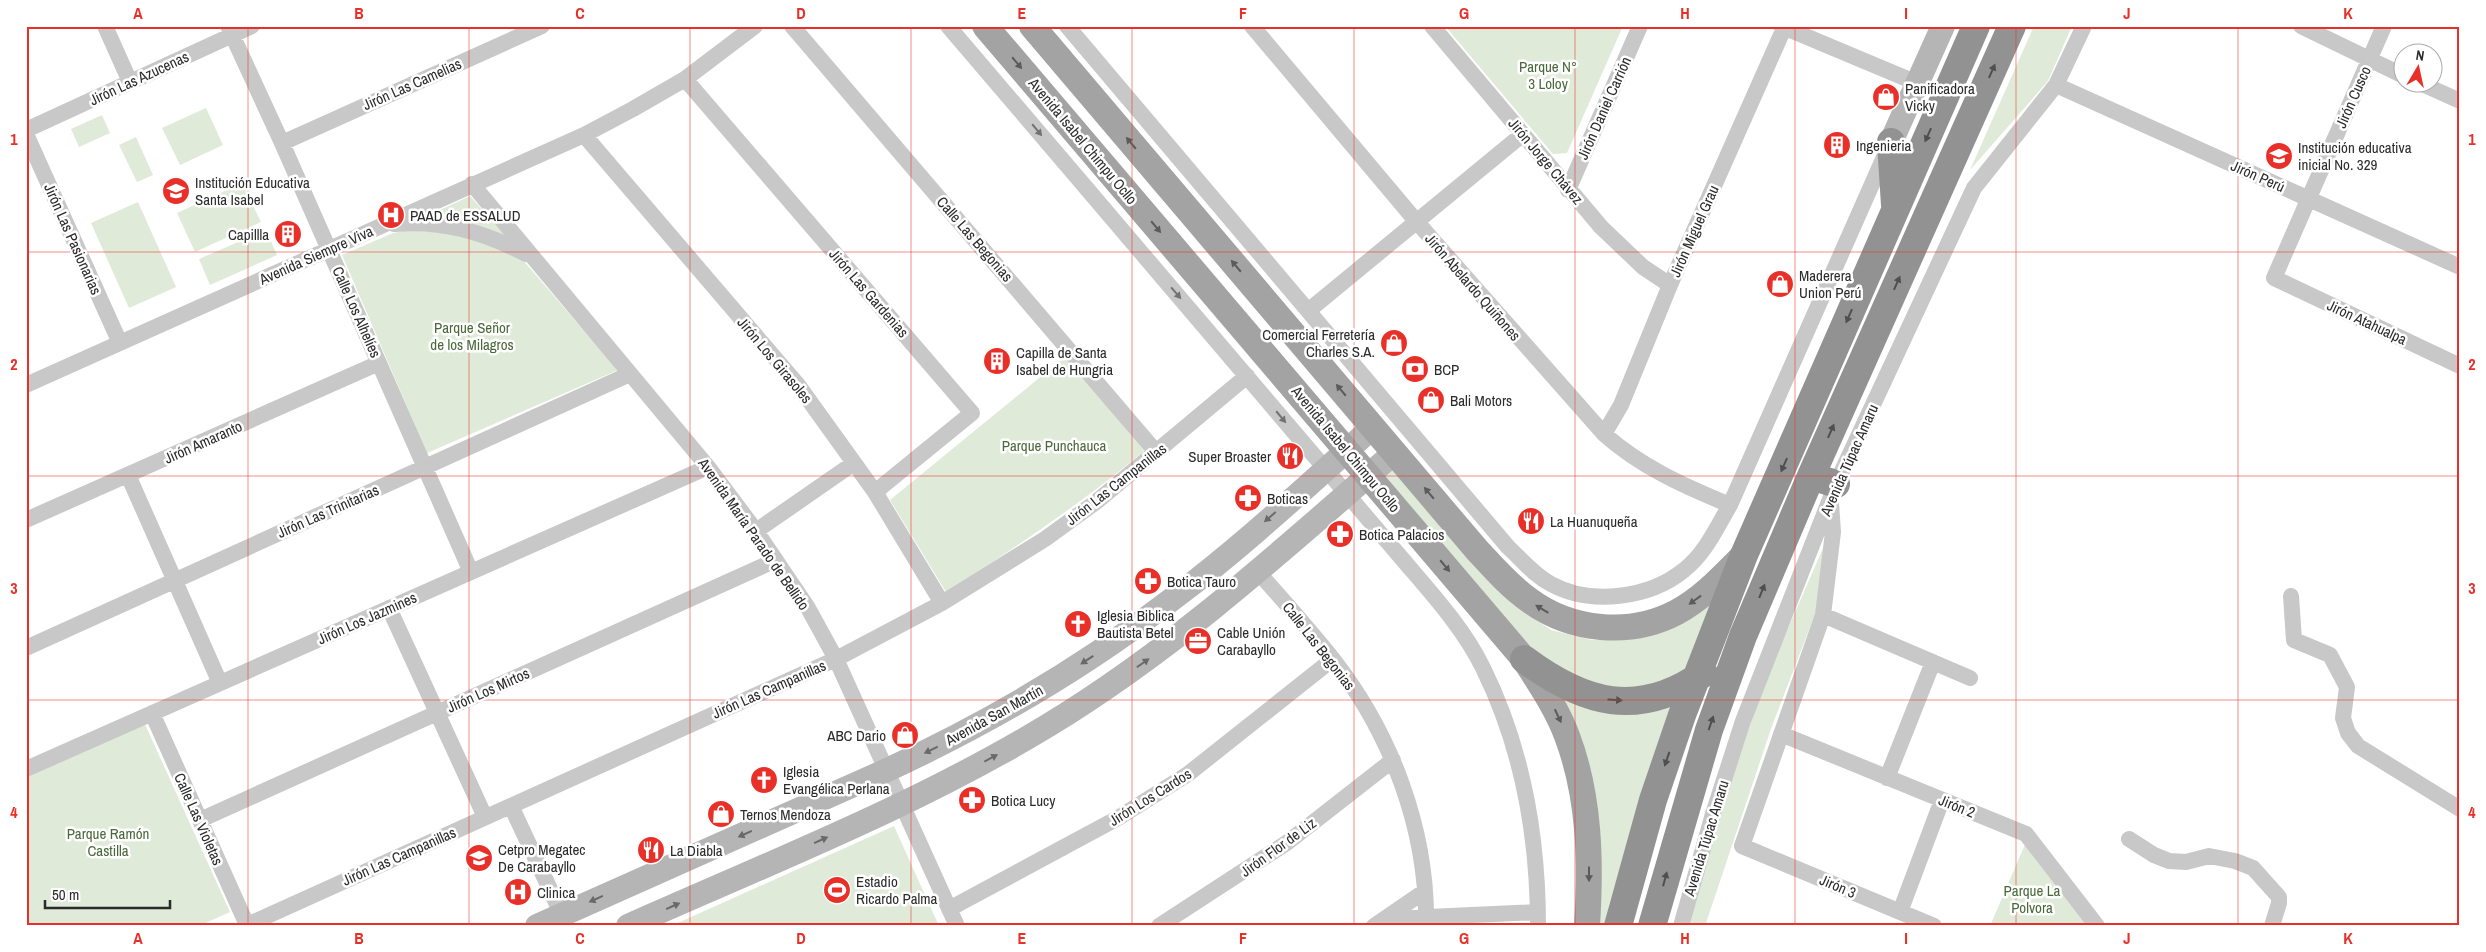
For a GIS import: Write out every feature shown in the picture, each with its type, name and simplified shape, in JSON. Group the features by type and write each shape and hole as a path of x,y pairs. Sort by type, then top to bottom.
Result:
{"highway":[{"path":"1618,926 1653,800 1694,680 1746,549 1976,26"},
{"name":"Avenida Túpac Amaru","path":"1652,926 1709,730 1743,636 1778,555 1826,487 2012,26"},
{"path":"1891,142 1896,210"},
{"path":"1746,549 1778,555"},
{"path":"1524,659 1550,679 1570,690 1595,698 1618,701 1644,699 1694,680 1719,662 1743,636"}],"main road":[{"name":"Avenida Isabel Chimpu Ocllo","path":"985,26 1524,659 1557,712 1568,737 1581,784 1589,855 1587,926"},
{"path":"1032,26 1394,453 1510,586 1554,616 1598,627 1617,627 1656,620 1677,612 1713,586 1746,549"},
{"path":"1891,142 1943,26"},
{"name":"Avenida San Martín","path":"537,926 886,771 984,722 1100,651 1210,570 1373,427"},
{"path":"628,926 901,804 1002,752 1093,697 1164,648 1258,572 1394,453"}],"street":[{"path":"105,26 130,82"},
{"name":"Jirón Las Azucenas","path":"26,130 130,82 230,31 252,26"},
{"name":"Jirón Las Camelias","path":"282,143 542,26"},
{"name":"Avenida Siempre Viva","path":"26,385 584,135 685,79 755,26"},
{"name":"Calle Las Begonias","path":"792,26 1156,452"},
{"name":"Avenida Isabel Chimpu Ocllo","path":"948,26 1429,590 1461,632 1482,666 1503,714 1523,775 1535,854 1538,919"},
{"path":"1067,26 1508,547 1531,570 1552,584 1576,594 1601,597 1647,590 1685,570 1700,553 1730,505 1891,142"},
{"name":"Jirón Abelardo Quiñones","path":"1252,26 1416,221 1604,434 1627,454 1660,473 1730,505"},
{"name":"Jirón Jorge Chávez","path":"1432,26 1568,190 1622,250 1670,285"},
{"name":"Jirón Daniel Carrión","path":"1568,190 1640,26"},
{"name":"Avenida Túpac Amaru","path":"1681,926 1713,814 1826,487 1974,188 2056,85 2084,26"},
{"path":"2301,26 2394,71"},
{"name":"Jirón Cusco","path":"2274,278 2384,26"},
{"path":"1783,27 1918,83"},
{"name":"Jirón Miguel Grau","path":"1604,434 1621,405 1670,285 1783,27"},
{"name":"Calle Los Alhelíes","path":"230,31 282,143 471,572"},
{"name":"Jirón Las Gardenias","path":"685,79 972,413 875,492"},
{"name":"Jirón Perú","path":"2056,85 2460,267"},
{"path":"2439,92 2460,102"},
{"name":"Jirón Las Pasionarias","path":"26,134 120,343"},
{"path":"1308,311 1523,134"},
{"name":"Jirón Los Girasoles","path":"584,135 798,385 875,492 942,603"},
{"name":"Avenida María Parado de Bellido","path":"472,184 708,467 756,531 808,608 836,659 957,926"},
{"name":"Avenida María Parado de Bellido","path":"382,226 415,222 456,227 503,242 534,258"},
{"name":"Jirón Atahualpa","path":"2274,278 2460,366"},
{"name":"Jirón Amaranto","path":"26,520 379,363"},
{"name":"Jirón Las Trinitarias","path":"26,648 630,374"},
{"name":"Jirón Las Campanillas","path":"246,925 836,659 942,603 1045,539 1096,502 1247,376"},
{"name":"Avenida San Martín","path":"1373,427 1393,410"},
{"path":"1394,453 1414,436"},
{"path":"756,531 854,463"},
{"name":"Jirón Los Jazmines","path":"26,769 708,467"},
{"path":"128,475 220,683"},
{"path":"1780,734 1823,615 1833,532 1826,487"},
{"name":"Jirón Los Mirtos","path":"200,820 776,560"},
{"name":"Calle Las Begonias","path":"1258,572 1333,659 1377,725 1393,760 1414,828 1424,891 1426,921"},
{"path":"2291,596 2294,640 2330,655 2347,687 2343,718 2348,733 2358,746 2460,809"},
{"path":"389,608 485,817"},
{"path":"1823,615 1970,678"},
{"name":"Jirón Los Cardos","path":"949,909 1118,818 1188,774 1333,659"},
{"path":"1887,778 1932,662"},
{"name":"Calle Las Violetas","path":"152,713 246,925"},
{"name":"Jirón 2","path":"1780,734 2026,834 2097,926"},
{"name":"Jirón 3","path":"1780,734 1742,846 1903,917 1934,926"},
{"name":"Jirón Flor de Liz","path":"1159,926 1288,842 1393,760"},
{"path":"1903,917 1942,800"},
{"path":"511,806 562,915"},
{"path":"2130,839 2154,855 2169,861 2186,862 2209,856 2235,861 2253,868 2278,897 2279,903 2272,926"},
{"path":"1380,922 1424,891"},
{"path":"1380,922 1538,919"}],"green space":[{"name":"Parque N° 3 Loloy","path":"1445,26 1623,26 1567,153 1553,154"},
{"path":"2034,26 2072,26 2048,81 1970,170"},
{"path":"206,108 223,145 180,165 162,128"},
{"path":"102,115 110,133 79,147 71,129"},
{"path":"136,137 153,175 137,182 119,145"},
{"path":"242,183 261,222 195,252 177,213"},
{"path":"470,196 509,239 470,223 425,217"},
{"path":"138,202 176,287 129,308 91,223"},
{"path":"266,230 277,255 210,285 199,259"},
{"name":"Parque Señor de los Milagros","path":"409,230 468,235 522,259 618,370 427,453 342,255 393,233"},
{"name":"Parque Punchauca","path":"1066,356 1144,451 1097,489 1048,524 946,592 890,500"},
{"path":"1395,466 1513,604 1551,630 1592,640 1639,638 1714,599 1686,673 1643,689 1592,688 1545,663 1381,477"},
{"path":"1824,546 1817,609 1772,726 1705,926 1687,926 1711,842 1765,681"},
{"path":"1553,691 1678,699 1643,792 1609,905 1607,926 1595,926"},
{"name":"Parque Ramón Castilla","path":"144,722 230,912 199,926 26,926 26,774"},
{"name":"Estadio Ricardo Palma","path":"894,826 939,926 671,926"},
{"name":"Parque La Polvora","path":"2026,842 2087,926 1990,926"}],"place":[{"name":"Panificadora Vicky","path":"1886,97"},
{"name":"Ingenieria","path":"1837,145"},
{"name":"Institución educativa inicial No. 329","path":"2279,156"},
{"name":"Institución Educativa Santa Isabel","path":"176,191"},
{"name":"PAAD de ESSALUD","path":"391,215"},
{"name":"Capillla","path":"288,234"},
{"name":"Maderera Union Perú","path":"1780,284"},
{"name":"Comercial Ferretería Charles S.A.","path":"1394,343"},
{"name":"Capilla de Santa Isabel de Hungria","path":"997,361"},
{"name":"BCP","path":"1415,369"},
{"name":"Bali Motors","path":"1431,400"},
{"name":"Super Broaster","path":"1290,456"},
{"name":"Boticas","path":"1248,498"},
{"name":"La Huanuqueña","path":"1531,521"},
{"name":"Botica Palacios","path":"1340,534"},
{"name":"Botica Tauro","path":"1148,581"},
{"name":"Iglesia Biblica Bautista Betel","path":"1078,624"},
{"name":"Cable Unión Carabayllo","path":"1198,641"},
{"name":"ABC Dario","path":"905,735"},
{"name":"Iglesia Evangélica Perlana","path":"764,780"},
{"name":"Botica Lucy","path":"972,800"},
{"name":"Ternos Mendoza","path":"721,814"},
{"name":"La Diabla","path":"651,850"},
{"name":"Cetpro Megatec De Carabayllo","path":"479,858"},
{"name":"Estadio Ricardo Palma","path":"837,890"},
{"name":"Clinica","path":"518,892"}]}
